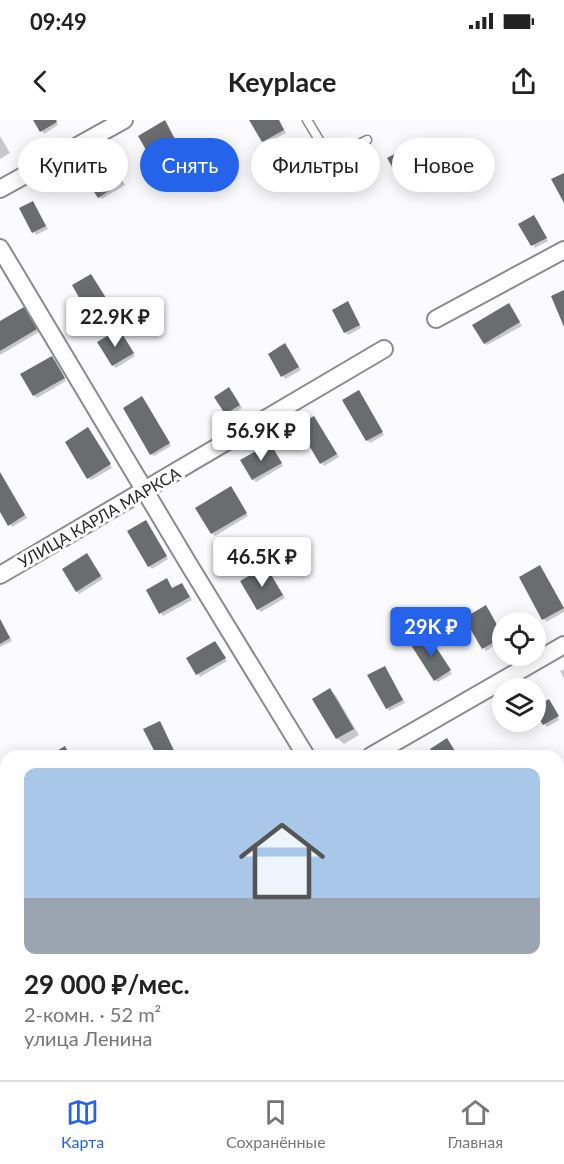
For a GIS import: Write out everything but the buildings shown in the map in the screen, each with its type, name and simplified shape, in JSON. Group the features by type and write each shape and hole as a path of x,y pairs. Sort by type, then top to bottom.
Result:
{"street":[{"path":"0,189 124,120"},
{"path":"0,248 302,750"},
{"path":"436,319 564,250"},
{"name":"УЛИЦА КАРЛА МАРКСА","path":"0,575 384,349"},
{"path":"381,750 564,645"}],"lane":[{"path":"307,120 318,138"}]}
